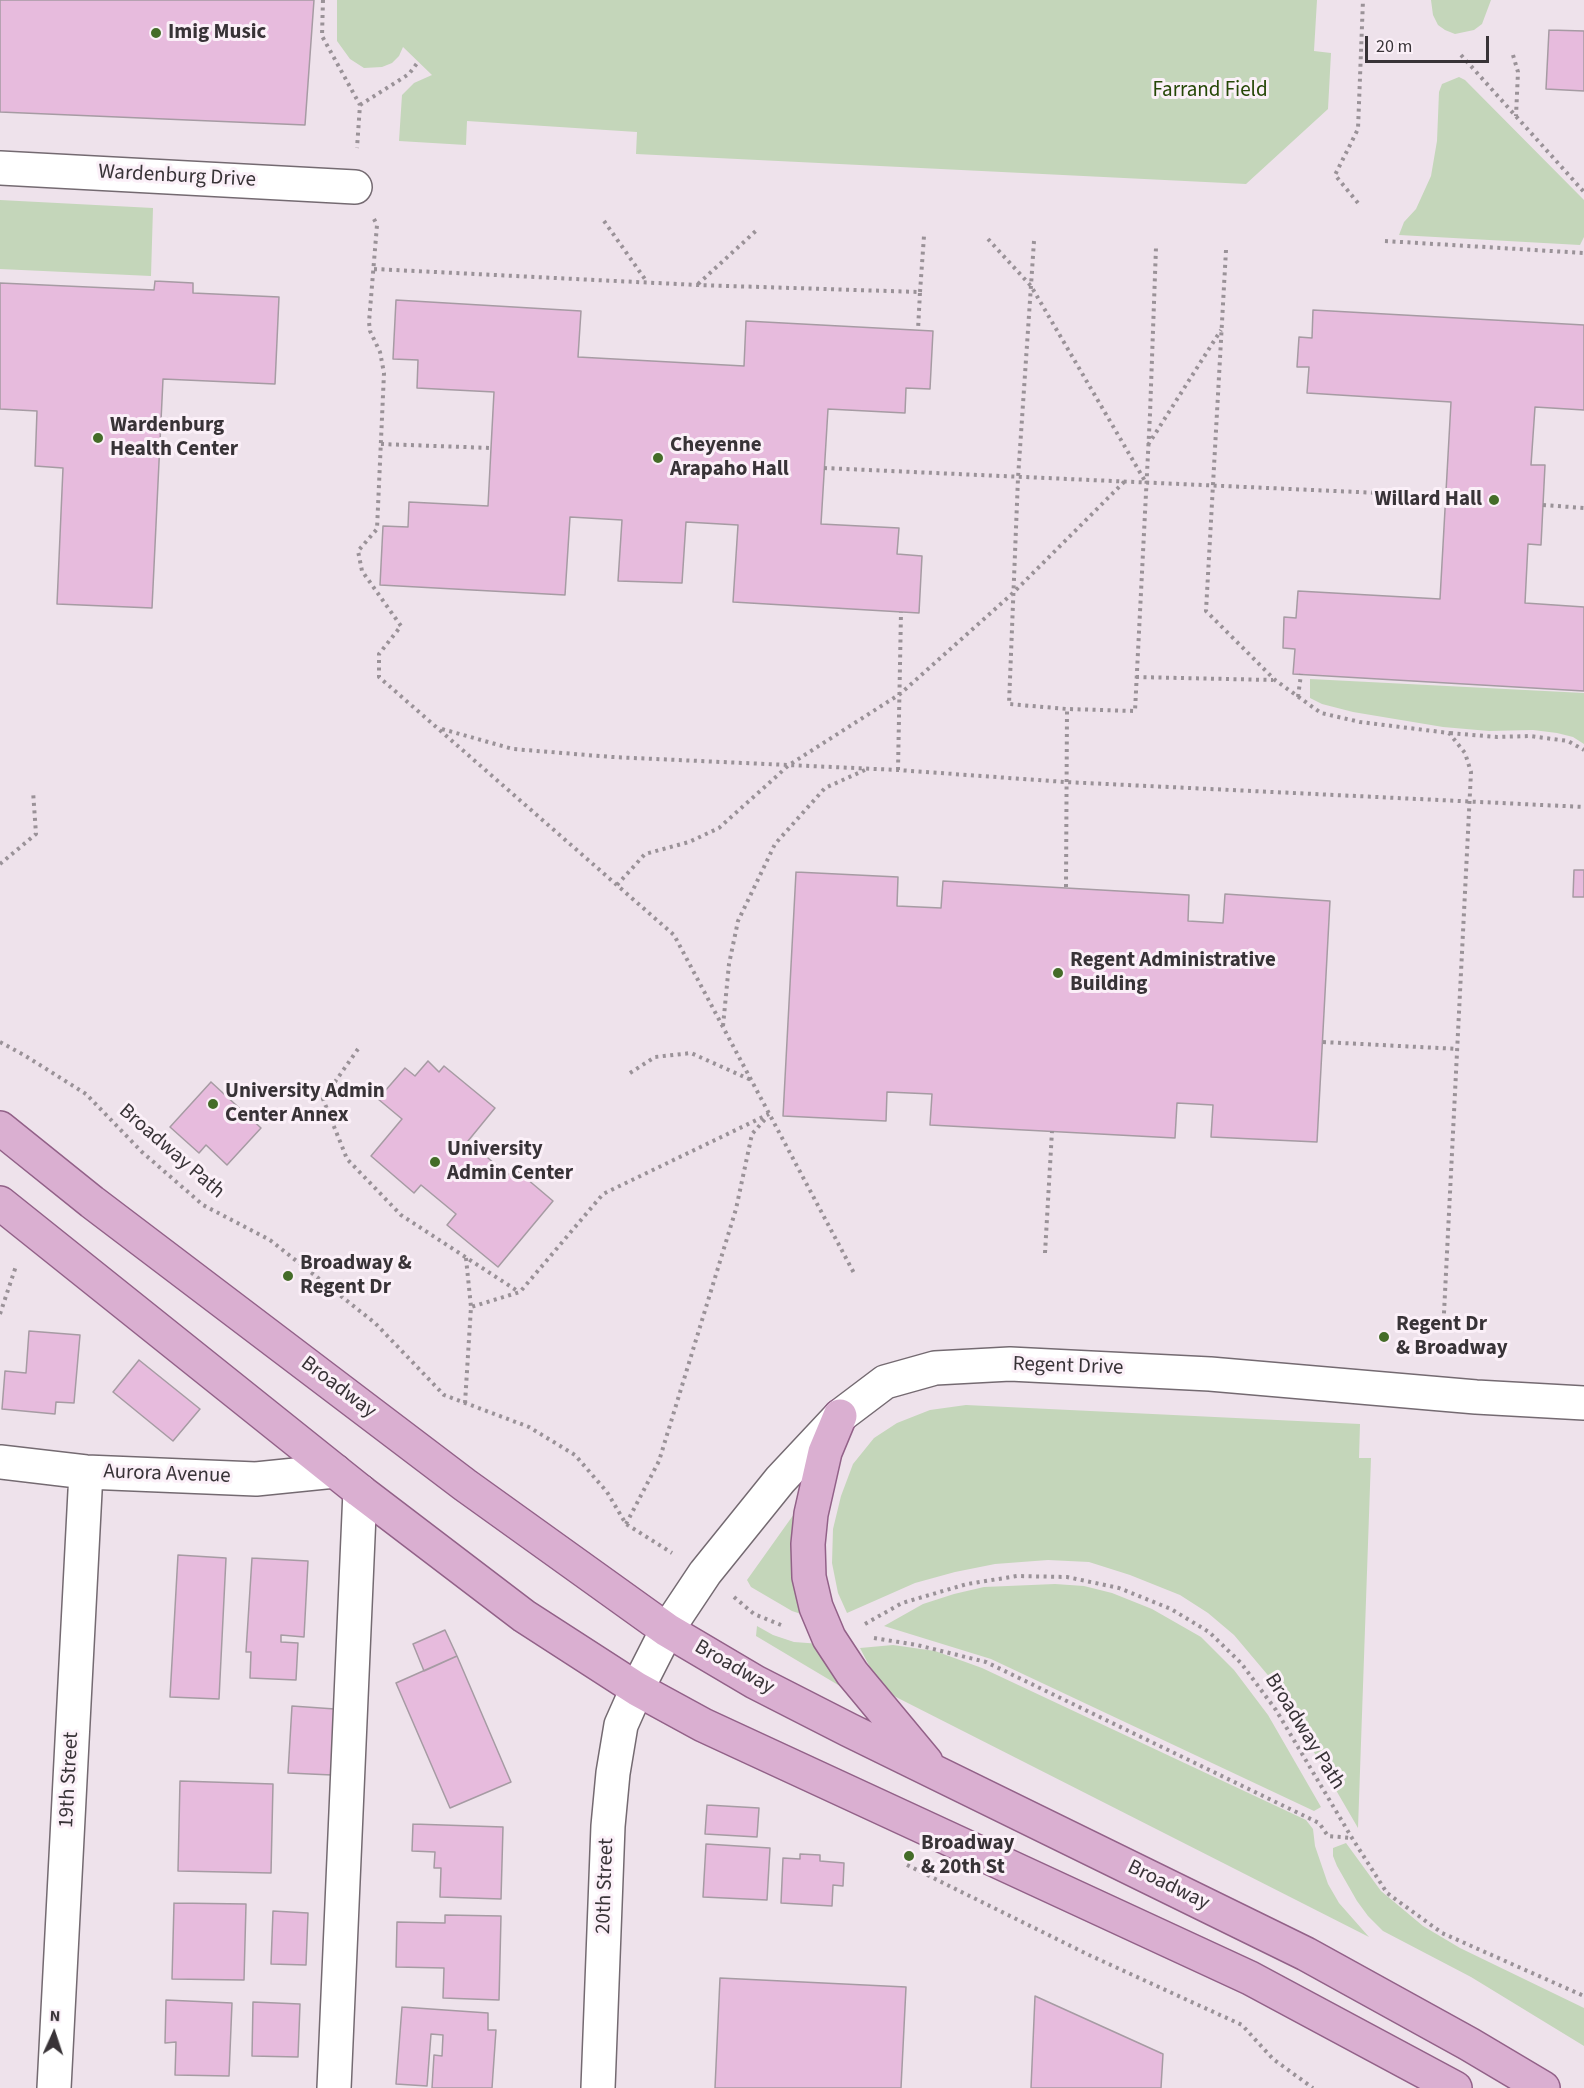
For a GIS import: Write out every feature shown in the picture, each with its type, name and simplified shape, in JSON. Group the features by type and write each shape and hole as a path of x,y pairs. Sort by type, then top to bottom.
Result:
{"main road":[{"name":"Broadway","path":"0,1128 92,1202 465,1485 667,1630 755,1682 1306,1954 1544,2088"},
{"path":"0,1203 360,1491 524,1616 637,1689 703,1725 1250,1978 1455,2088"},
{"path":"840,1416 825,1452 811,1514 808,1544 809,1577 816,1607 829,1638 852,1673 933,1770"}],"street":[{"name":"Wardenburg Drive","path":"0,168 354,187"},
{"name":"Regent Drive","path":"667,1630 705,1573 780,1480 840,1416 885,1382 935,1368 1010,1364 1210,1374 1476,1397 1584,1403"},
{"name":"Aurora Avenue","path":"0,1462 86,1472 256,1479 334,1471"},
{"name":"19th Street","path":"54,2088 86,1472"},
{"path":"334,2088 360,1491"},
{"name":"20th Street","path":"597,2088 613,1773 621,1725 667,1630"}],"path":[{"path":"323,0 322,36 360,105 354,187 377,225 369,322 370,331 380,352 384,373 377,529 358,551 362,571 401,626 379,654 379,676 674,934 855,1275"},
{"path":"1358,203 1335,174 1358,129 1363,0"},
{"path":"1461,55 1584,192"},
{"path":"1513,55 1518,72 1516,116"},
{"path":"360,105 409,74 418,62"},
{"path":"604,221 648,282"},
{"path":"698,285 758,229"},
{"path":"918,330 924,236"},
{"path":"988,238 1031,286 1146,482"},
{"path":"1034,241 1018,478 1009,704 1067,709 1135,711 1156,247"},
{"path":"1385,241 1584,253"},
{"path":"1226,250 1206,611 1275,680 1321,713 1360,722 1449,733 1497,737 1530,735 1569,741 1584,750"},
{"path":"374,269 698,285 920,292"},
{"path":"1148,445 1222,329"},
{"path":"381,444 491,448"},
{"path":"824,468 1446,496"},
{"path":"617,885 645,854 689,842 719,828 789,765 900,694 1013,593 1126,480"},
{"path":"1543,505 1584,508"},
{"path":"898,770 901,612"},
{"path":"1298,697 1301,674"},
{"path":"1136,677 1275,680"},
{"path":"1065,887 1067,709"},
{"path":"439,728 513,749 612,757 1584,807"},
{"path":"1443,1333 1471,801 1471,772 1465,753 1449,733"},
{"path":"723,1027 729,964 738,921 775,844 825,788 866,769"},
{"path":"0,864 36,834 33,791"},
{"name":"Broadway Path","path":"0,1042 86,1094 142,1152 203,1205 270,1240 375,1323 444,1395 529,1427 574,1455 607,1492 626,1524 659,1461 736,1209 752,1134 769,1114"},
{"path":"1323,1042 1458,1049"},
{"path":"358,1049 323,1099 347,1159 400,1215 520,1292"},
{"path":"630,1072 655,1057 691,1053 752,1080"},
{"path":"471,1307 520,1292 603,1194 769,1114"},
{"path":"1045,1252 1052,1131"},
{"path":"465,1402 471,1307 466,1257"},
{"path":"0,1314 18,1260"},
{"name":"Broadway Path","path":"864,1624 902,1603 967,1584 1017,1576 1067,1577 1119,1588 1171,1610 1209,1632 1241,1663 1276,1710 1352,1838 1388,1893 1442,1933 1584,1996"},
{"path":"866,1634 876,1639 917,1645 986,1662 1319,1822 1328,1836 1352,1838"},
{"path":"899,1861 1089,1955 1242,2025 1273,2059 1313,2088"}],"green space":[{"name":"Farrand Field","path":"337,0 1317,0 1314,51 1331,53 1328,109 1246,184 636,154 637,132 467,121 466,145 399,141 402,95 414,83 432,75 403,47 399,56 392,63 382,67 364,68 350,59 337,41"},
{"path":"1431,0 1491,0 1482,24 1474,30 1455,34 1438,25 1433,15"},
{"path":"1459,77 1465,80 1584,200 1584,237 1580,245 1399,235 1404,222 1416,209 1431,176 1437,141 1439,92 1442,84"},
{"path":"0,200 153,208 151,276 0,269"},
{"path":"1310,679 1584,693 1584,744 1573,737 1557,733 1443,727 1353,712 1322,704 1310,698"},
{"path":"966,1405 1360,1424 1359,1458 1371,1458 1358,1828 1272,1680 1234,1635 1208,1613 1180,1595 1089,1562 1048,1560 995,1564 955,1572 915,1583 847,1613 838,1593 832,1563 833,1529 841,1496 853,1464 874,1438 897,1423 930,1410"},
{"path":"794,1514 807,1616 792,1611 751,1587 747,1580"},
{"path":"1055,1584 1084,1586 1112,1593 1152,1609 1201,1637 1234,1670 1268,1715 1321,1807 1314,1811 991,1659 884,1626 923,1604 954,1594 984,1587"},
{"path":"757,1626 773,1635 794,1642 821,1644 860,1698 756,1636"},
{"path":"893,1645 935,1651 982,1668 1306,1820 1313,1829 1315,1846 1328,1884 1339,1903 1369,1937 890,1694 874,1675 860,1648"},
{"path":"1346,1843 1381,1891 1423,1926 1460,1948 1584,2008 1584,2046 1471,1977 1383,1931 1357,1901 1337,1866 1333,1848"}],"building":[{"name":"Imig Music","path":"0,0 314,0 305,125 0,112"},
{"path":"1549,30 1584,31 1584,91 1546,89"},
{"name":"Wardenburg Health Center","path":"155,281 193,283 193,293 279,297 275,384 163,379 152,608 57,604 63,468 35,466 37,411 0,409 0,283 154,290"},
{"name":"Cheyenne Arapaho Hall","path":"396,300 581,311 578,357 744,366 746,321 933,331 930,389 906,388 905,413 828,409 821,524 899,528 897,554 922,556 919,613 733,602 738,525 686,522 682,583 618,581 622,520 570,517 565,595 380,585 383,526 408,527 409,502 488,506 494,392 417,388 418,360 393,359"},
{"name":"Willard Hall","path":"1313,310 1584,325 1584,410 1535,407 1531,465 1545,465 1541,545 1528,544 1525,603 1584,607 1584,691 1293,674 1295,649 1283,648 1284,617 1296,618 1298,591 1440,599 1451,402 1307,393 1309,367 1297,367 1299,337 1312,338"},
{"path":"1574,870 1584,870 1584,897 1573,897"},
{"name":"Regent Administrative Building","path":"796,872 898,877 897,906 941,908 943,881 1189,895 1188,921 1223,923 1225,894 1330,901 1317,1142 1211,1137 1213,1105 1177,1103 1175,1138 930,1125 932,1094 887,1092 886,1121 783,1116"},
{"name":"University Admin Center","path":"428,1061 439,1072 444,1066 495,1108 468,1141 508,1175 514,1168 553,1201 498,1267 447,1225 456,1214 421,1185 414,1193 371,1156 402,1119 378,1099 405,1068 415,1076"},
{"name":"University Admin Center Annex","path":"211,1082 261,1128 227,1165 206,1145 199,1153 170,1127"},
{"path":"29,1331 80,1335 74,1403 56,1402 55,1414 2,1409 5,1371 26,1373"},
{"path":"139,1360 200,1409 173,1441 113,1392"},
{"path":"178,1555 226,1558 219,1699 170,1697"},
{"path":"252,1558 308,1561 304,1637 281,1635 281,1642 298,1643 296,1680 250,1678 251,1652 246,1652"},
{"path":"445,1630 457,1656 424,1671 413,1644"},
{"path":"457,1656 511,1782 450,1808 396,1683"},
{"path":"292,1706 335,1709 332,1775 288,1773"},
{"path":"180,1781 273,1784 271,1873 178,1871"},
{"path":"707,1805 759,1808 757,1837 705,1834"},
{"path":"413,1824 503,1827 501,1899 440,1897 441,1868 434,1868 435,1852 412,1851"},
{"path":"706,1844 770,1848 767,1900 703,1897"},
{"path":"800,1854 820,1855 820,1861 844,1863 843,1886 833,1885 832,1906 781,1903 783,1858 800,1859"},
{"path":"174,1903 246,1904 244,1980 172,1979"},
{"path":"273,1911 308,1913 306,1965 271,1964"},
{"path":"445,1915 501,1916 499,2000 443,1998 444,1968 396,1967 397,1922 445,1923"},
{"path":"720,1978 906,1987 901,2088 715,2088"},
{"path":"1035,1996 1163,2054 1161,2088 1031,2088"},
{"path":"166,2000 232,2003 229,2076 175,2075 176,2042 165,2043"},
{"path":"253,2002 300,2004 298,2057 252,2056"},
{"path":"402,2007 488,2013 488,2030 496,2030 492,2088 432,2088 434,2055 442,2056 443,2035 431,2034 427,2086 396,2084"}],"place":[{"name":"Imig Music","path":"156,33"},
{"name":"Wardenburg Health Center","path":"98,438"},
{"name":"Cheyenne Arapaho Hall","path":"658,458"},
{"name":"Willard Hall","path":"1494,500"},
{"name":"Regent Administrative Building","path":"1058,973"},
{"name":"University Admin Center Annex","path":"213,1104"},
{"name":"University Admin Center","path":"435,1162"},
{"name":"Broadway & Regent Dr","path":"288,1276"},
{"name":"Regent Dr & Broadway","path":"1384,1337"},
{"name":"Broadway & 20th St","path":"909,1856"}]}
